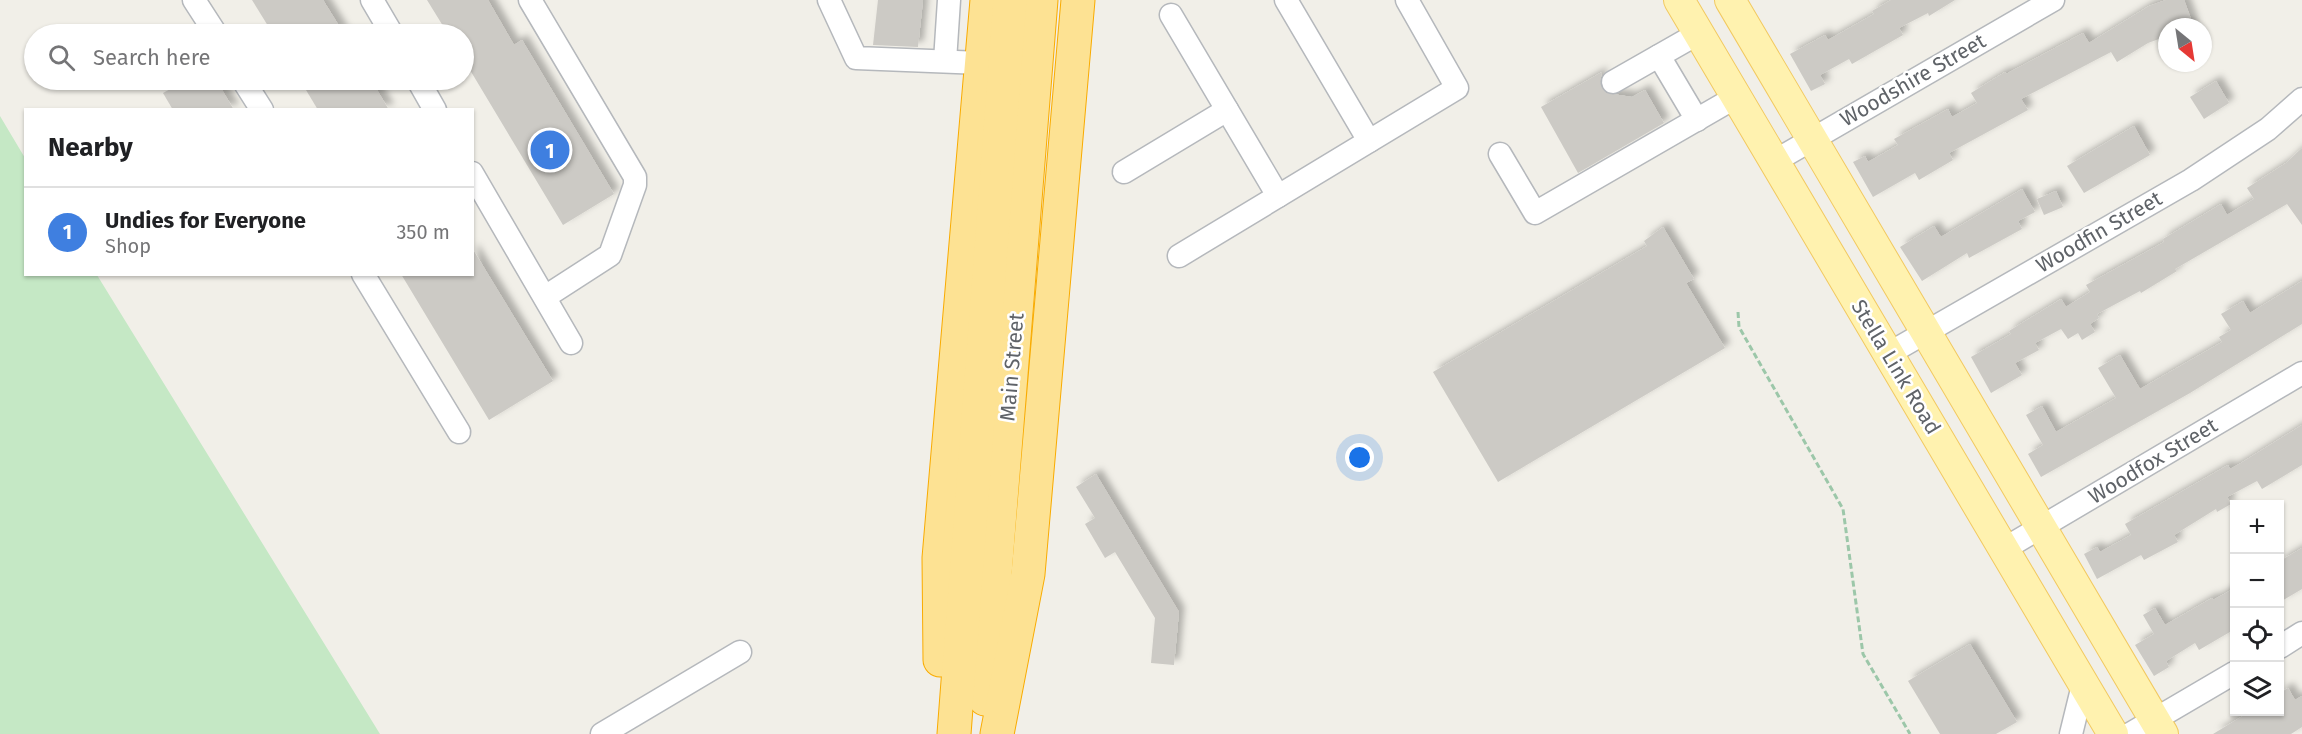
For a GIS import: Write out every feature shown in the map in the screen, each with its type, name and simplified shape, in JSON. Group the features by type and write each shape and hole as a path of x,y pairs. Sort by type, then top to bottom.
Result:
{"highway":[{"path":"941,734 939,558 987,0"},
{"name":"Main Street","path":"954,734 1010,0"},
{"name":"Main Street","path":"983,734 1041,0"},
{"path":"997,734 1028,574 1078,0"}],"main road":[{"name":"Stella Link Road","path":"1679,0 2113,734"},
{"name":"Stella Link Road","path":"1730,0 2041,527 2149,729"}],"street":[{"path":"194,0 210,24"},
{"path":"372,0 386,24"},
{"path":"530,0 635,177 635,185 610,255 544,297"},
{"path":"829,0 856,58 981,63"},
{"path":"945,61 949,0"},
{"path":"1286,0 1369,141"},
{"path":"1179,256 1457,88 1407,0"},
{"name":"Woodshire Street","path":"1774,162 2053,0"},
{"path":"1171,15 1278,196"},
{"path":"1613,82 1699,33"},
{"path":"1659,56 1697,120"},
{"path":"249,90 261,108"},
{"path":"424,90 434,108"},
{"path":"1500,154 1535,213 1736,97"},
{"name":"Woodfin Street","path":"1888,354 2191,180 2268,129 2302,99"},
{"path":"1124,172 1227,110"},
{"path":"474,176 571,343"},
{"path":"364,276 459,432"},
{"name":"Woodfox Street","path":"2004,549 2302,373"},
{"path":"2284,644 2302,633"},
{"path":"602,734 740,652"},
{"path":"2149,729 2230,676"},
{"path":"2071,734 2084,685"}],"path":[{"path":"1738,312 1739,327 1843,509 1863,654 1910,734"}],"green space":[{"path":"0,116 24,156 24,276 98,276 380,734 0,734"}],"building":[{"path":"252,0 323,0 338,24 267,24"},
{"path":"427,0 488,0 514,45 522,40 614,194 563,225 474,77 474,24 442,24"},
{"path":"878,0 923,0 918,47 873,45"},
{"path":"1891,0 1955,0 1929,16 1928,13 1899,28 1903,35 1852,64 1849,59 1820,75 1825,84 1811,91 1790,54 1825,35 1828,40 1874,14 1872,11"},
{"path":"2166,0 2184,0 2191,18 2158,18 2158,39 2117,62 2111,52 2021,99 2028,110 1949,153 1953,160 1919,180 1915,173 1873,197 1853,162 1865,156 1868,162 1898,145 1894,139 1948,109 1952,117 1977,103 1971,93 2005,72 2006,74 2083,33 2089,43 2149,6"},
{"path":"1602,72 1600,82 1606,93 1632,97 1645,90 1664,123 1578,173 1541,107"},
{"path":"2216,81 2229,103 2204,119 2190,97"},
{"path":"169,90 222,90 233,108 172,108 163,93"},
{"path":"306,90 377,90 388,108 317,108"},
{"path":"2134,126 2150,155 2084,193 2067,166"},
{"path":"2302,148 2302,225 2287,204 2175,269 2177,271 2141,293 2140,291 2097,314 2099,318 2090,324 2095,332 2082,340 2078,333 2068,339 2061,329 2035,343 2039,350 2015,363 2022,375 1991,393 1971,357 2011,334 2009,331 2061,299 2066,307 2090,292 2086,285 2164,242 2163,239 2221,204 2227,215 2254,199 2247,188 2286,163"},
{"path":"2022,189 2035,212 2018,221 2022,229 1969,258 1967,253 1922,281 1900,247 1934,226 1941,237"},
{"path":"2056,191 2063,207 2044,215 2037,199"},
{"path":"1663,227 1694,279 1686,283 1725,348 1498,482 1433,372 1647,246 1644,241"},
{"path":"474,251 553,381 489,420 402,276 474,276"},
{"path":"2302,281 2302,324 2190,393 2041,477 2028,454 2043,445 2026,415 2042,406 2056,432 2116,398 2098,368 2120,355 2140,389 2222,342 2219,337 2231,330 2221,314 2243,301 2250,313"},
{"path":"2302,425 2302,465 2262,489 2257,481 2227,497 2230,505 2217,512 2216,509 2174,535 2178,542 2144,560 2141,555 2097,579 2084,554 2097,547 2100,552 2131,535 2125,524 2228,465 2230,469"},
{"path":"1096,474 1179,612 1174,665 1151,663 1155,618 1115,552 1105,558 1085,524 1095,518 1076,487"},
{"path":"2302,548 2302,589 2284,600 2284,559"},
{"path":"2230,591 2230,632 2199,650 2195,643 2166,661 2169,667 2154,676 2135,645 2154,634 2143,615 2155,608 2165,625 2212,598 2213,600"},
{"path":"1970,644 2017,722 1996,734 1940,734 1908,681"},
{"path":"2288,688 2295,700 2302,696 2302,727 2291,734 2213,734 2243,716 2284,716 2284,690"}],"place":[{"name":"Undies for Everyone","path":"550,150"}]}
